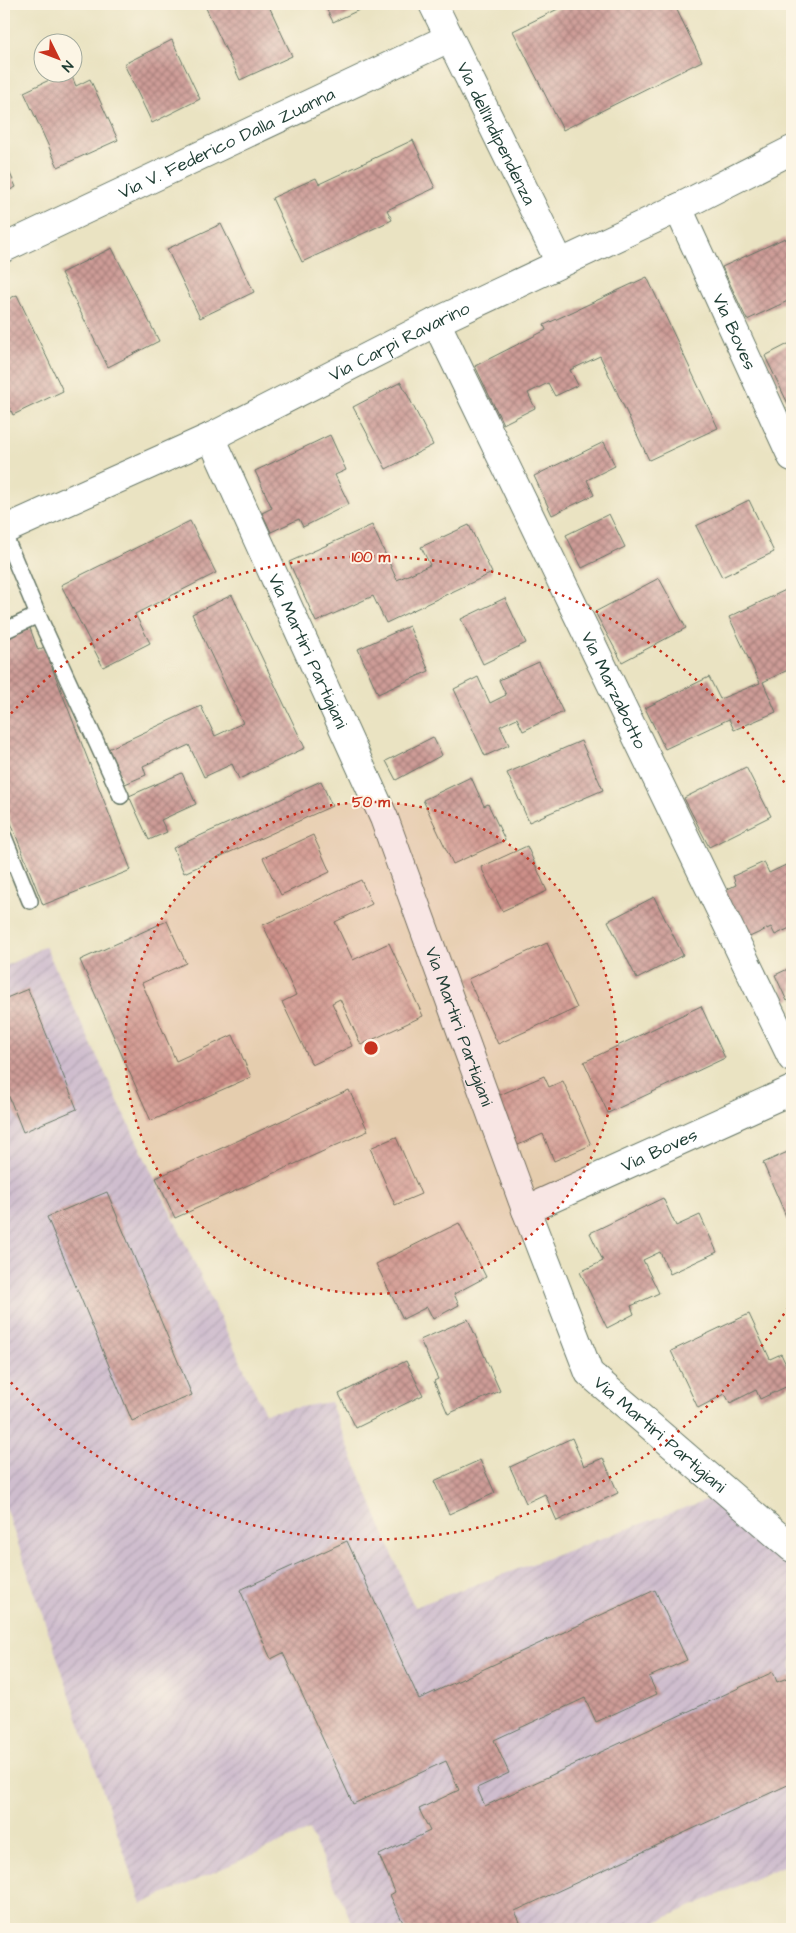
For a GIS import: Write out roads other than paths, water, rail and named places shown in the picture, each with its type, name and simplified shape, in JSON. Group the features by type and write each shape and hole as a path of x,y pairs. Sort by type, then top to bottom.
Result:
{"street":[{"name":"Via dell'Indipendenza","path":"432,4 560,263"},
{"name":"Via V. Federico Dalla Zuanna","path":"4,248 449,38"},
{"name":"Via Carpi Ravarino","path":"4,532 211,437 436,322 678,208 792,150"},
{"name":"Via Boves","path":"678,208 792,457"},
{"name":"Via Marzabotto","path":"436,322 792,1058"},
{"name":"Via Martiri Partigiani","path":"211,437 384,818 526,1210 589,1373 792,1548"},
{"name":"Via Boves","path":"526,1210 792,1090"}],"lane":[{"path":"4,532 38,615 121,796"},
{"path":"4,632 38,615"},
{"path":"4,837 30,901"}]}
